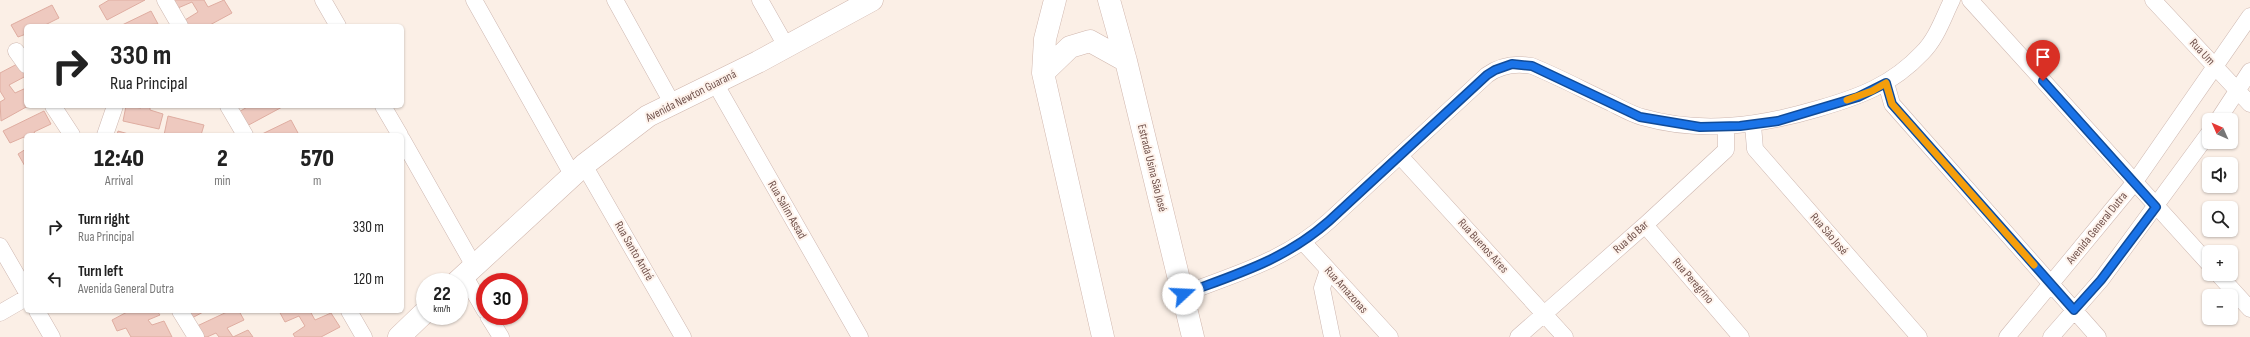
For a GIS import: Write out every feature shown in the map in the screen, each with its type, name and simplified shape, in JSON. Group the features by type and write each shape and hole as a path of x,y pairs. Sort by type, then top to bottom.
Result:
{"main road":[{"name":"Avenida Newton Guaraná","path":"466,273 578,170 622,135 672,103 715,83 872,0"},
{"path":"1055,0 1045,39 1043,73 1103,337"},
{"name":"Estrada Usina São José","path":"1109,0 1126,61 1193,337"},
{"path":"1043,73 1070,47 1090,41 1126,61"},
{"path":"399,337 416,321"}],"street":[{"path":"165,0 179,24"},
{"path":"323,0 337,24"},
{"name":"Rua Santo André","path":"474,0 578,170 683,337"},
{"path":"614,0 672,103"},
{"path":"760,0 786,46"},
{"path":"1183,294 1270,261 1303,242 1329,221 1487,75 1495,70 1512,64 1522,64 1541,70 1640,117 1680,125 1726,127 1753,125 1778,121 1858,97 1886,83 1912,63 1933,40 1952,0"},
{"path":"1970,0 2202,256"},
{"name":"Rua Um","path":"2153,0 2250,104"},
{"name":"Avenida General Dutra","path":"2008,337 2134,183 2250,16"},
{"path":"16,51 24,62"},
{"path":"2223,113 2250,72"},
{"name":"Rua Salim Assad","path":"715,83 860,337"},
{"path":"1886,83 1892,104 2098,337"},
{"path":"54,108 71,133"},
{"path":"106,133 114,108"},
{"path":"229,108 244,133"},
{"path":"384,108 399,133"},
{"name":"Rua São José","path":"1753,125 1755,149 1919,337"},
{"name":"Rua do Bar","path":"1518,337 1645,225 1726,150 1726,127"},
{"path":"404,143 465,273"},
{"path":"2051,337 2101,280 2202,143"},
{"name":"Rua Buenos Aires","path":"1400,156 1565,337"},
{"name":"Rua Peregrino","path":"1645,225 1741,337"},
{"name":"Rua Amazonas","path":"1303,242 1390,337"},
{"path":"0,246 24,288"},
{"path":"1328,270 1322,288 1332,337"},
{"path":"468,280 476,294"},
{"path":"2224,281 2250,309"},
{"path":"0,313 24,299"},
{"path":"38,313 52,337"},
{"path":"181,313 196,337"},
{"path":"349,313 364,337"},
{"path":"494,325 501,337"}],"building":[{"path":"109,0 145,0 107,20 99,6"},
{"path":"173,0 204,0 208,7 224,0 232,13 212,24 188,24 185,20 198,12 192,2 178,8"},
{"path":"52,5 59,18 47,24 24,24 24,35 18,37 11,25"},
{"path":"151,11 158,24 124,24"},
{"path":"19,63 24,72 24,77 9,85 15,93 24,89 24,108 1,121 0,102 5,99 0,91 0,73"},
{"path":"126,108 150,108 150,110 163,114 159,129 123,121"},
{"path":"246,108 280,108 245,127 237,113"},
{"path":"44,111 51,124 34,132 35,133 24,133 24,137 10,143 3,131"},
{"path":"168,116 204,125 202,133 164,133"},
{"path":"291,120 298,133 264,133"},
{"path":"24,150 24,164 18,154"},
{"path":"125,313 158,313 160,315 148,320 152,325 164,321 172,337 131,337 126,328 117,331 112,320"},
{"path":"189,313 201,313 192,318"},
{"path":"225,313 240,313 244,320 227,328 233,337 219,337 216,333 207,337 201,337 195,327"},
{"path":"280,313 311,313 315,320 331,313 340,327 321,337 295,337 293,334 305,326 299,316 285,322"},
{"path":"248,330 253,337 233,337"}],"slow traffic":[{"path":"1847,100 1872,91 1886,83 1892,104 2034,265"}],"route":[{"path":"1183,294 1270,261 1287,253 1317,232 1487,75 1503,66 1522,64 1541,70 1640,117 1680,125 1700,127 1740,126 1778,121 1858,97 1886,83 1892,104 2074,310 2101,280 2156,207 2043,81"}]}
